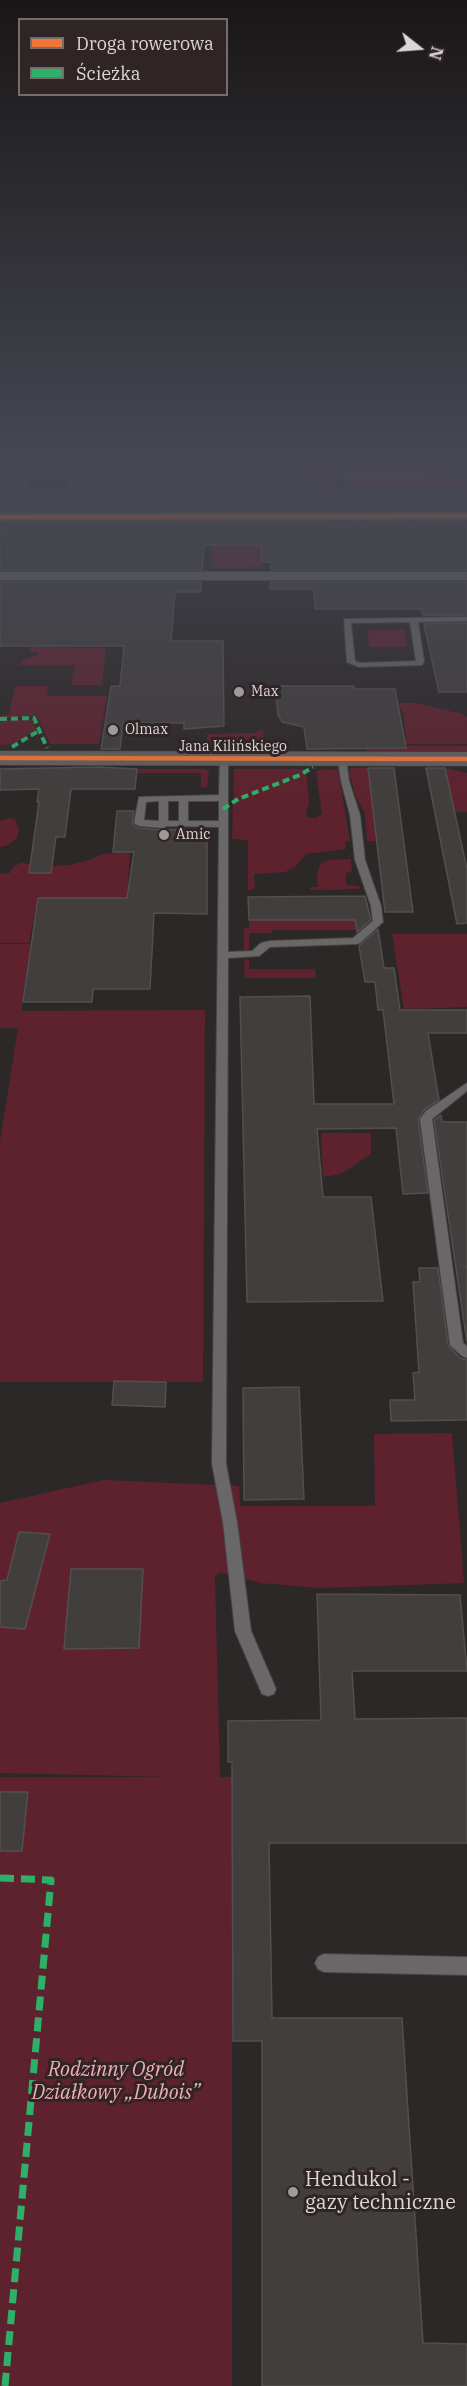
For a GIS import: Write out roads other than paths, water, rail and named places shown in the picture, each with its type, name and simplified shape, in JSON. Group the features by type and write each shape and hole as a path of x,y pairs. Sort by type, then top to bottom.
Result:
{"street":[{"path":"0,576 467,576"},
{"name":"Jana Kilińskiego","path":"0,758 467,759"}],"lane":[{"path":"414,620 419,663 359,665 351,662 347,621 467,618"},
{"path":"224,759 219,1464 230,1522 243,1631 268,1689"},
{"path":"223,956 255,954 265,945 270,944 356,941 378,922 376,906 360,860 355,815 345,781 342,759"},
{"path":"163,825 164,798"},
{"path":"183,825 184,798"},
{"path":"223,824 139,823 142,799 224,798"},
{"path":"467,1086 430,1113 426,1119 457,1345 467,1353"},
{"path":"324,1963 467,1966"}],"tram line":[{"path":"0,755 467,757"}],"place":[{"name":"Max","path":"239,692"},
{"name":"Olmax","path":"113,730"},
{"name":"Amic","path":"164,835"},
{"name":"Hendukol - gazy techniczne","path":"293,2192"}],"park label":[{"name":"Rodzinny Ogród Działkowy „Dubois”","path":"116,2082"}]}
